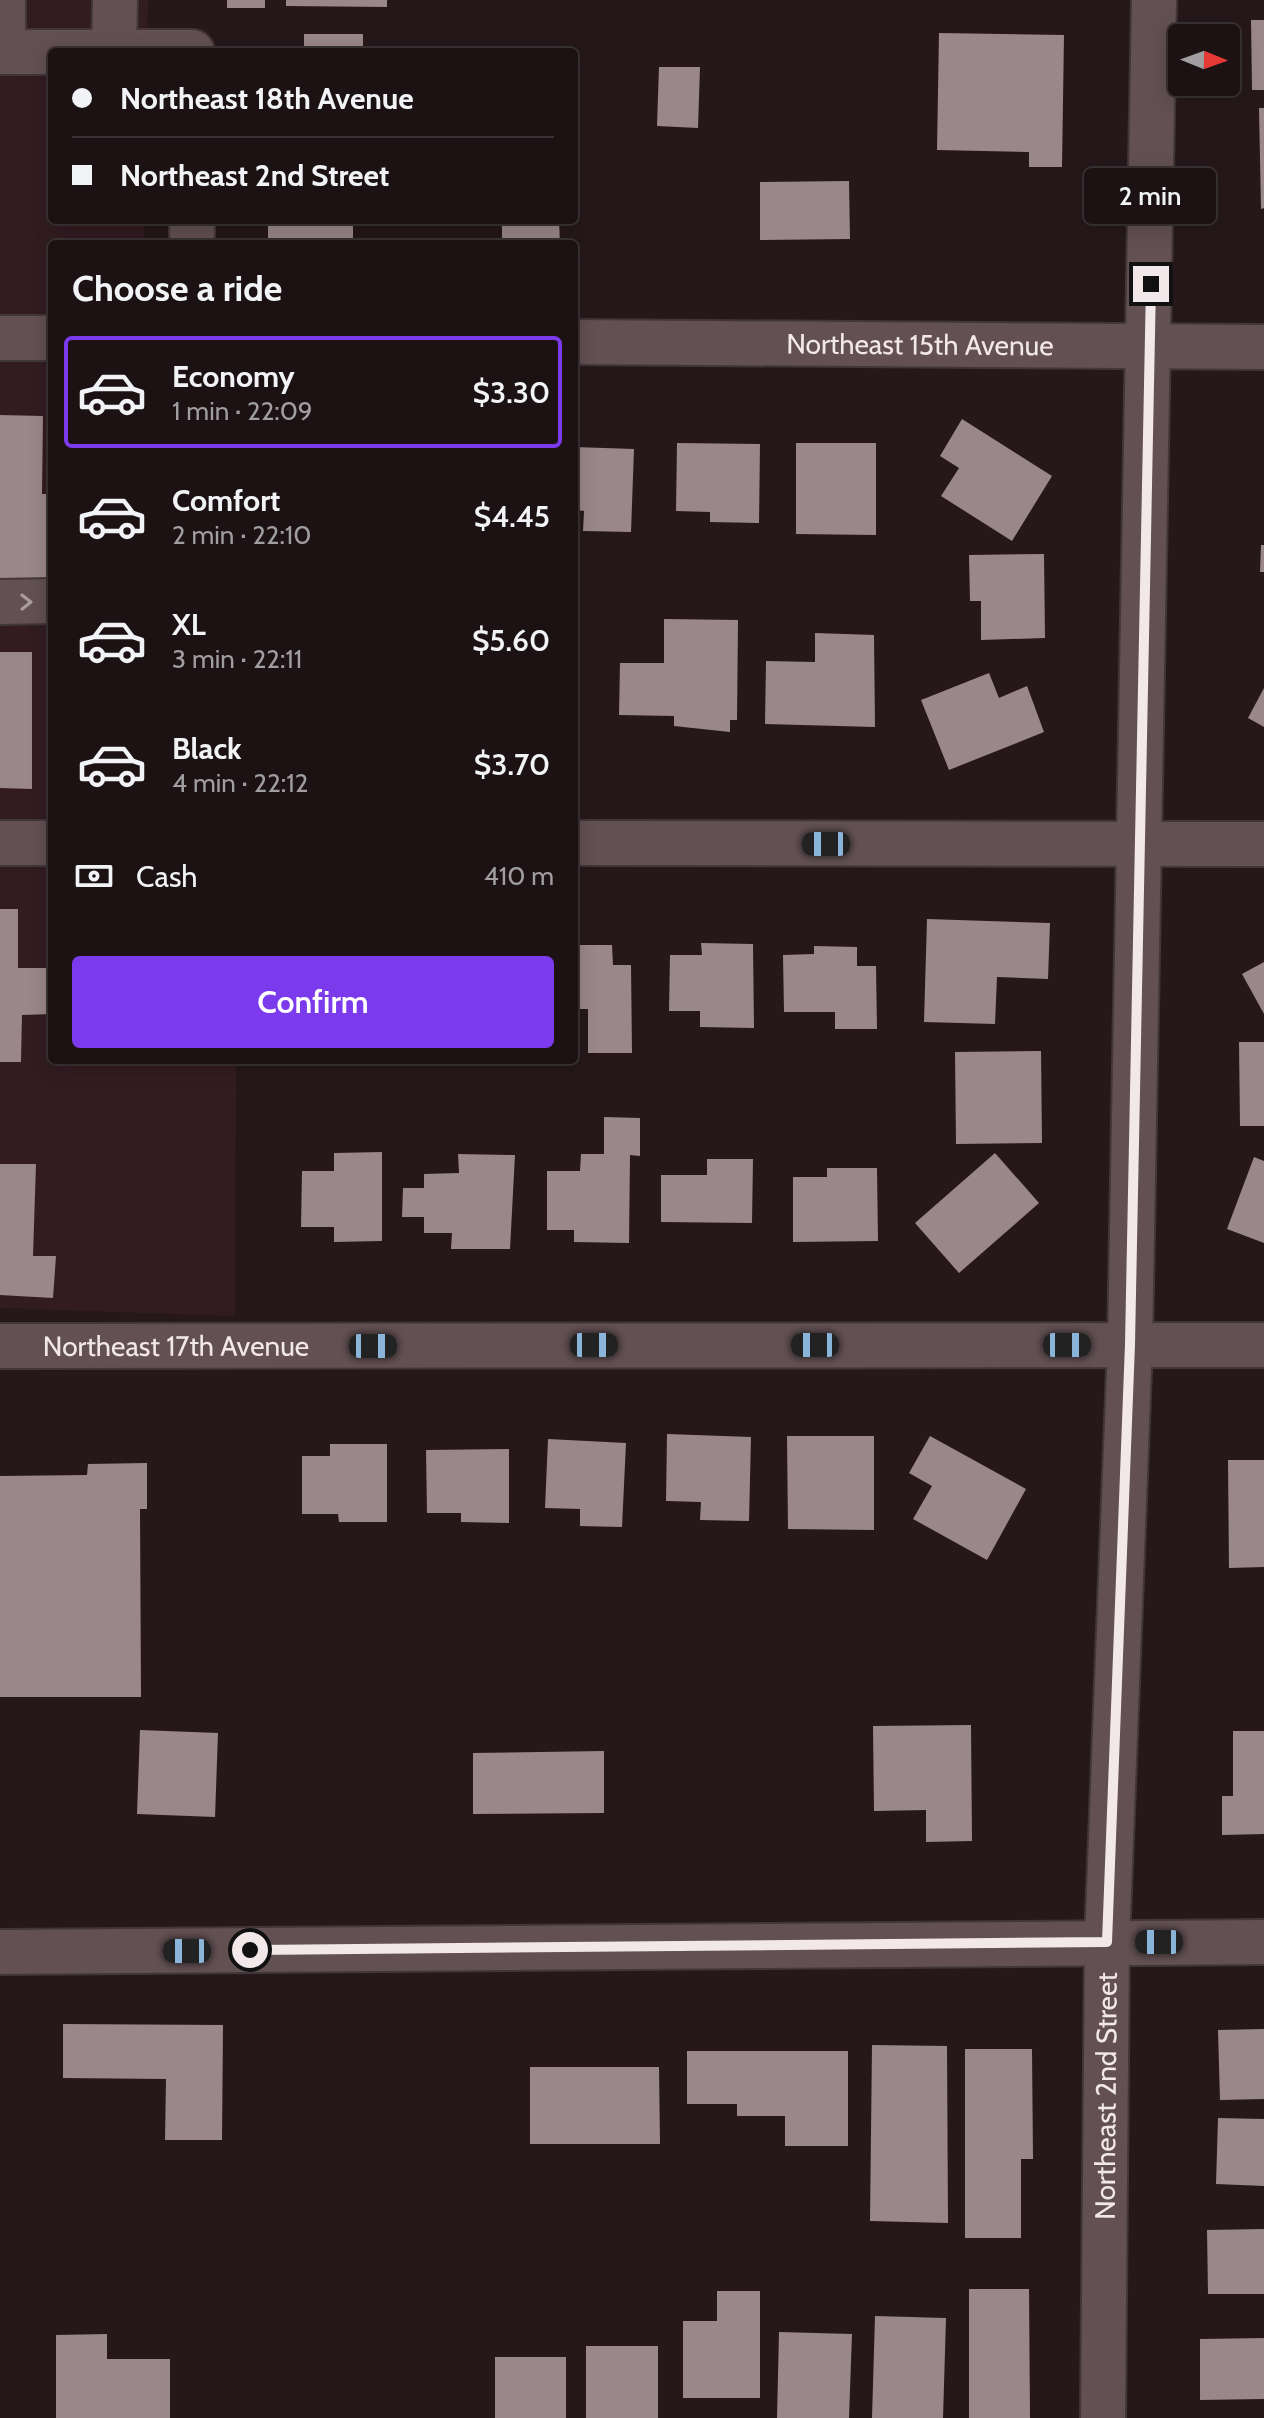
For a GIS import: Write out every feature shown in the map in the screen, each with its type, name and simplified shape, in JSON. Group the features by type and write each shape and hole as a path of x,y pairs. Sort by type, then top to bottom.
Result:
{"street":[{"path":"3,0 1,52 48,52"},
{"path":"114,48 115,0"},
{"name":"Northeast 2nd Street","path":"1103,2418 1107,1942 1130,1344 1154,0"},
{"path":"0,338 48,338"},
{"name":"Northeast 15th Avenue","path":"578,342 1264,347"},
{"path":"0,602 48,601"},
{"path":"0,843 48,843"},
{"path":"578,843 1264,844"},
{"name":"Northeast 17th Avenue","path":"0,1346 1264,1345"},
{"path":"0,1952 1264,1942"}],"shaded area":[{"path":"0,0 148,0 147,48 48,48 48,224 144,224 144,240 48,240 48,1064 236,1064 235,1316 0,1308"}],"building":[{"path":"227,0 265,0 265,8 227,8"},
{"path":"286,0 387,0 387,7 286,6"},
{"path":"1251,20 1264,20 1264,90 1252,90"},
{"path":"939,33 1064,35 1062,167 1029,167 1029,152 937,150"},
{"path":"304,34 363,34 363,48 304,48"},
{"path":"659,67 700,67 698,128 657,126"},
{"path":"1259,108 1264,108 1264,208 1261,209"},
{"path":"849,181 850,239 760,240 760,182"},
{"path":"268,224 353,224 353,240 268,240"},
{"path":"502,224 559,224 560,240 502,240"},
{"path":"0,415 43,416 42,494 48,494 48,579 0,579"},
{"path":"962,419 1052,476 1012,541 941,496 959,468 940,456"},
{"path":"677,443 760,444 759,523 710,522 710,512 676,511"},
{"path":"796,443 876,443 876,535 796,534"},
{"path":"578,447 634,449 631,532 583,531 584,511 578,510"},
{"path":"1261,545 1264,545 1264,572 1260,572"},
{"path":"1044,554 1045,638 981,640 981,601 970,601 969,555"},
{"path":"664,619 738,620 737,720 730,720 730,732 674,726 674,716 619,715 620,663 664,663"},
{"path":"815,633 874,635 875,727 765,724 766,661 815,662"},
{"path":"0,652 32,652 32,789 0,788"},
{"path":"989,673 999,698 1027,686 1044,732 949,770 921,700"},
{"path":"1264,688 1264,727 1248,718"},
{"path":"0,909 18,909 18,968 48,968 48,1014 22,1015 21,1062 0,1062"},
{"path":"927,919 1050,923 1048,979 997,977 995,1024 924,1022"},
{"path":"701,943 753,944 754,1028 700,1027 700,1011 669,1011 670,955 702,955"},
{"path":"578,945 612,945 613,965 631,965 632,1053 588,1053 588,1009 578,1009"},
{"path":"814,946 857,947 857,966 876,966 877,1029 835,1029 835,1012 784,1012 783,955 814,954"},
{"path":"1264,962 1264,1014 1242,974"},
{"path":"1239,1042 1264,1042 1264,1126 1240,1126"},
{"path":"1041,1051 1042,1143 956,1144 955,1052"},
{"path":"604,1117 640,1118 640,1156 630,1155 629,1243 574,1242 574,1230 547,1230 547,1171 580,1171 581,1154 604,1154"},
{"path":"382,1152 382,1241 334,1242 334,1227 301,1227 302,1171 334,1171 334,1153"},
{"path":"995,1153 1039,1203 959,1273 915,1223"},
{"path":"458,1154 515,1155 510,1249 451,1249 452,1233 424,1233 424,1217 402,1217 403,1188 424,1188 424,1174 459,1173"},
{"path":"1254,1157 1264,1161 1264,1243 1227,1229"},
{"path":"707,1159 753,1159 752,1223 661,1222 661,1175 707,1175"},
{"path":"0,1164 36,1164 33,1256 56,1256 53,1298 0,1295"},
{"path":"827,1168 877,1168 878,1241 793,1242 793,1177 827,1177"},
{"path":"667,1434 751,1437 749,1521 700,1520 701,1502 666,1501"},
{"path":"787,1436 874,1436 874,1530 788,1529"},
{"path":"930,1436 1026,1489 987,1560 913,1519 932,1486 909,1473"},
{"path":"548,1439 626,1443 622,1527 580,1526 580,1509 545,1508"},
{"path":"330,1444 387,1444 387,1522 339,1522 338,1514 302,1514 302,1456 330,1456"},
{"path":"509,1449 509,1523 461,1522 461,1513 427,1513 426,1450"},
{"path":"1228,1460 1264,1460 1264,1567 1229,1568"},
{"path":"147,1463 147,1509 140,1509 141,1697 0,1697 0,1476 87,1475 88,1464"},
{"path":"971,1725 972,1841 926,1842 926,1810 874,1811 873,1726"},
{"path":"140,1730 218,1733 215,1817 137,1814"},
{"path":"1233,1731 1264,1731 1264,1834 1222,1835 1222,1796 1233,1796"},
{"path":"604,1751 604,1813 473,1814 473,1753"},
{"path":"63,2024 223,2025 222,2140 165,2140 166,2079 63,2078"},
{"path":"1264,2029 1264,2099 1220,2100 1218,2030"},
{"path":"872,2045 947,2046 948,2223 870,2221"},
{"path":"965,2049 1032,2049 1033,2159 1021,2159 1021,2238 965,2238"},
{"path":"687,2051 848,2051 848,2146 785,2146 785,2116 737,2116 737,2104 687,2104"},
{"path":"530,2067 659,2067 660,2144 530,2144"},
{"path":"1218,2118 1264,2119 1264,2186 1216,2184"},
{"path":"1264,2229 1264,2294 1208,2294 1207,2230"},
{"path":"969,2289 1029,2289 1030,2418 969,2418"},
{"path":"717,2291 760,2291 760,2398 683,2398 683,2321 717,2321"},
{"path":"875,2316 946,2318 943,2418 872,2418"},
{"path":"779,2332 852,2334 849,2418 777,2418"},
{"path":"107,2334 107,2359 170,2359 170,2418 56,2418 56,2335"},
{"path":"1264,2338 1264,2399 1200,2400 1200,2339"},
{"path":"586,2346 658,2346 658,2418 586,2418"},
{"path":"495,2357 566,2357 566,2418 495,2418"}],"route":[{"path":"250,1950 1107,1942 1130,1344 1151,284"}]}
